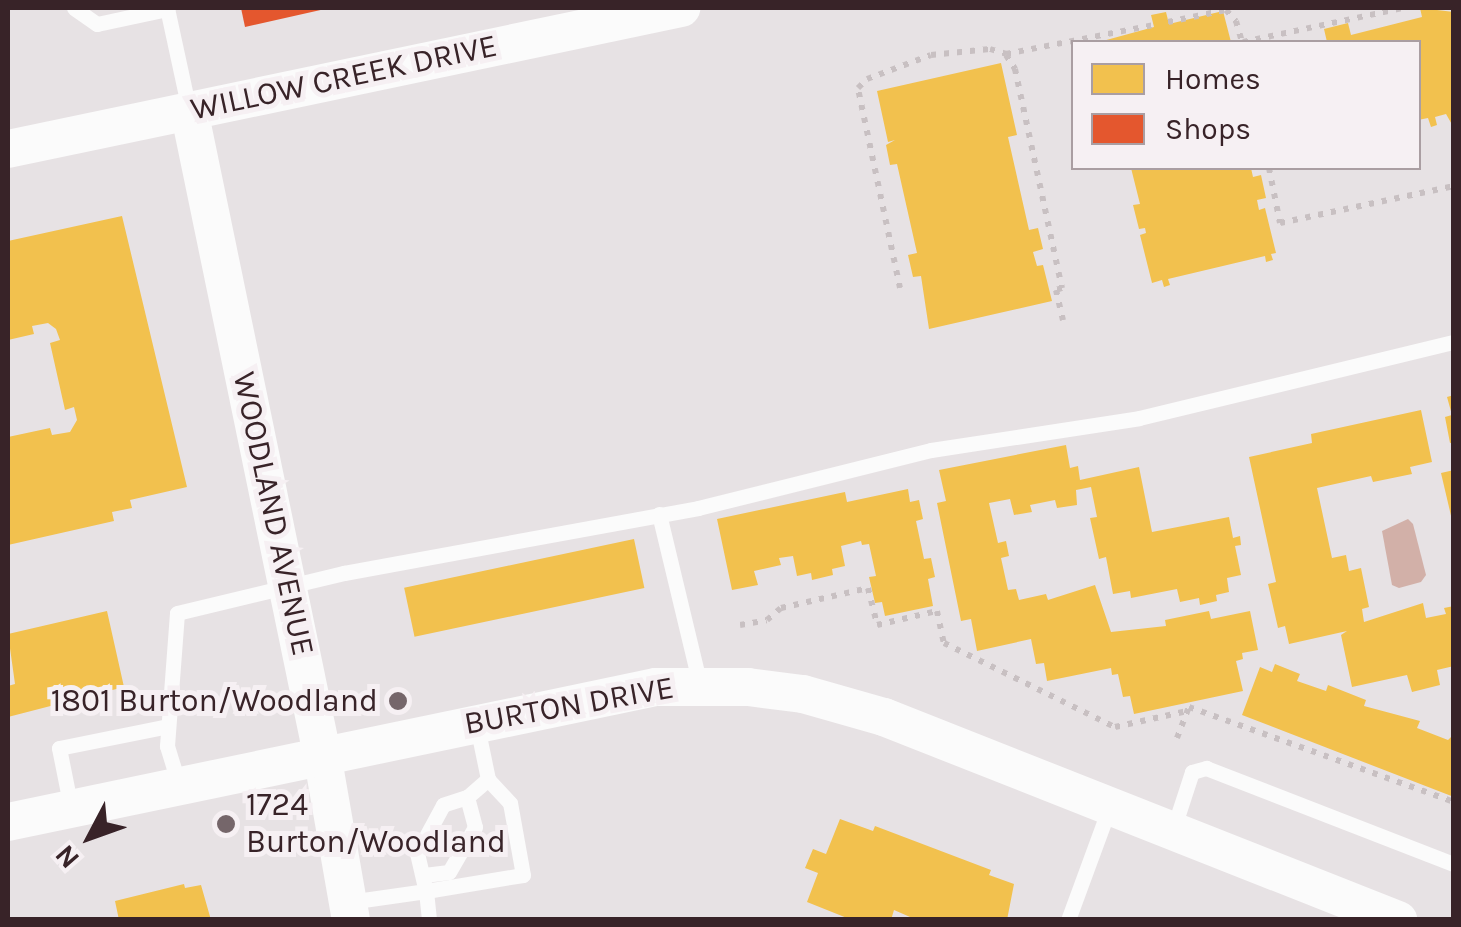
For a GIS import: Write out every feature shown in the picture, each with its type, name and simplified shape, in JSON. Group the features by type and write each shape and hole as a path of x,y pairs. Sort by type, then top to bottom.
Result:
{"street":[{"name":"WILLOW CREEK DRIVE","path":"8,149 681,8"},
{"name":"WOODLAND AVENUE","path":"189,110 322,754 350,911"},
{"name":"BURTON DRIVE","path":"8,822 477,722 656,687 700,685 789,692 857,708 1398,920"}],"lane":[{"path":"74,8 97,24 167,8 189,110"},
{"path":"179,785 167,746 177,613 659,514 930,450 1140,418 1454,342"},
{"path":"659,514 700,685"},
{"path":"425,883 522,875 510,803 488,779 477,722"},
{"path":"71,808 59,748 168,726"},
{"path":"1173,830 1192,772 1206,768 1454,864"},
{"path":"429,920 417,853 443,805 467,797 488,779"},
{"path":"350,911 449,872 475,827 467,797"},
{"path":"1068,920 1110,806"}],"path":[{"path":"1252,40 1402,8"},
{"path":"1168,22 1226,10 1234,16 1242,40"},
{"path":"1077,40 1154,25"},
{"path":"900,288 858,88 866,80 931,55 990,49 1006,54 1071,41"},
{"path":"1006,54 1016,69 1062,288 1056,290 1063,320"},
{"path":"1269,170 1280,223 1454,186"},
{"path":"740,625 767,620 782,608 868,588 877,625 937,610 944,643 1115,727 1187,712"},
{"path":"1178,738 1189,707 1454,802"}],"shaded area":[{"path":"1408,519 1413,524 1426,575 1421,582 1399,588 1392,585 1382,531"}],"building: Homes":[{"path":"1420,8 1454,12 1454,128 1446,114 1435,117 1437,125 1431,127 1428,118 1421,119 1421,40 1327,40 1324,29 1348,23 1351,35 1422,17"},
{"path":"1223,11 1230,40 1106,40 1154,27 1151,15 1166,12 1169,24"},
{"path":"1001,63 1017,135 1008,137 1029,230 1038,228 1043,249 1033,252 1037,266 1043,265 1052,301 929,329 921,276 913,277 908,255 917,253 897,164 890,165 886,145 895,140 888,142 877,91"},
{"path":"1132,170 1251,170 1253,177 1261,175 1266,198 1257,200 1259,210 1265,208 1276,253 1271,254 1273,260 1266,262 1265,256 1168,279 1170,285 1164,287 1162,280 1152,283 1140,235 1146,233 1145,228 1139,229 1133,205 1140,204"},
{"path":"122,216 187,487 130,500 132,508 112,512 114,521 8,545 8,437 50,428 52,435 70,432 77,420 74,407 65,410 50,343 60,340 56,329 48,323 32,326 34,334 8,340 8,241"},
{"path":"1454,395 1454,442 1450,443 1445,417 1452,415 1447,397"},
{"path":"1421,410 1432,462 1410,467 1412,474 1373,482 1371,476 1317,488 1332,558 1346,555 1349,571 1361,568 1369,607 1362,609 1364,622 1423,603 1426,618 1446,614 1444,608 1454,606 1454,666 1437,670 1440,685 1412,692 1407,675 1352,687 1341,635 1347,631 1289,644 1285,626 1278,628 1268,584 1276,582 1249,457 1312,443 1311,434"},
{"path":"1066,445 1070,468 1078,466 1080,480 1139,467 1152,532 1229,517 1233,538 1240,536 1241,545 1235,546 1241,575 1227,578 1229,592 1216,595 1217,601 1200,605 1199,598 1180,602 1177,589 1131,598 1130,591 1113,594 1106,557 1099,559 1090,518 1097,517 1091,487 1076,490 1077,505 1057,508 1055,500 1030,505 1032,512 1014,515 1010,499 989,503 998,543 1006,541 1009,556 1001,558 1008,590 1016,589 1019,600 1046,594 1048,600 1095,585 1111,632 1166,626 1165,620 1209,611 1211,619 1250,611 1258,650 1242,653 1243,659 1236,661 1243,691 1134,714 1130,696 1123,697 1118,674 1112,675 1111,668 1047,681 1044,663 1036,664 1031,639 977,651 971,619 961,621 937,503 946,501 939,470"},
{"path":"1454,470 1454,520 1452,520 1441,473"},
{"path":"908,489 910,502 919,500 923,519 916,521 924,559 931,558 935,577 928,579 933,606 885,616 882,602 875,603 869,577 876,576 869,544 862,545 861,541 841,546 845,566 832,569 833,575 812,580 811,573 797,576 793,556 779,558 781,565 754,571 758,585 732,590 717,519 845,492 847,502"},
{"path":"634,539 644,588 415,637 404,588"},
{"path":"107,611 124,687 8,717 8,686 15,684 8,634"},
{"path":"1275,664 1300,674 1297,681 1326,691 1328,685 1366,700 1364,706 1420,721 1417,728 1448,740 1454,734 1454,797 1242,715 1260,667 1272,672"},
{"path":"840,819 873,831 875,826 991,870 989,875 1014,884 1007,920 917,920 894,910 891,920 852,920 807,902 818,873 805,868 813,849 826,854"},
{"path":"184,884 185,888 201,885 211,920 119,920 115,901"}],"building: Shops":[{"path":"241,8 325,8 325,9 245,27"}],"place":[{"name":"1801 Burton/Woodland","path":"398,701"},
{"name":"1724 Burton/Woodland","path":"226,824"}]}
